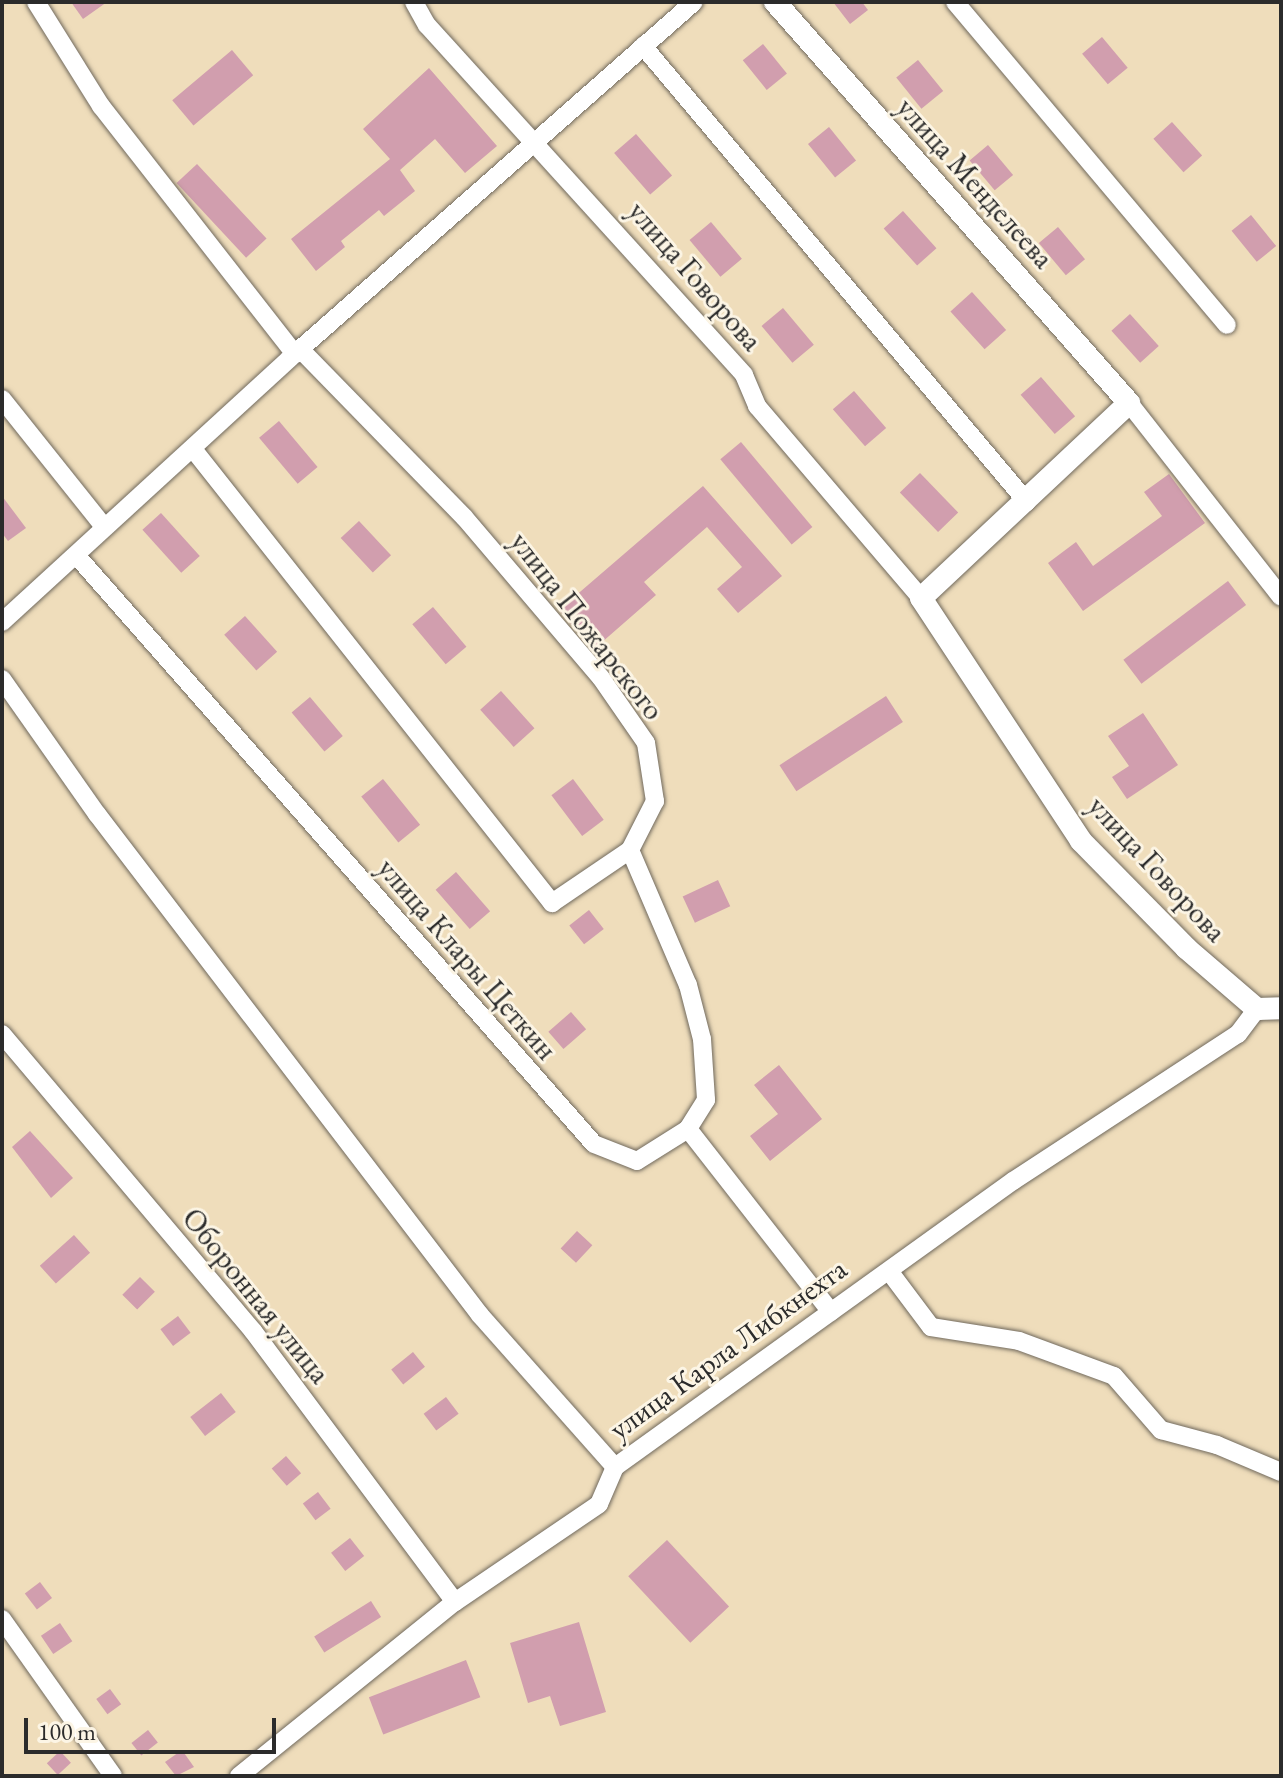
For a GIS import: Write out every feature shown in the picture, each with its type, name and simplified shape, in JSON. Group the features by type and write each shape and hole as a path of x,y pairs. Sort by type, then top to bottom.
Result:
{"street":[{"name":"улица Пожарского","path":"36,2 101,106 298,351 464,517 601,678 646,743 655,801 630,850"},
{"name":"улица Говорова","path":"414,2 427,25 535,140 744,375 757,406 921,598 1081,841 1186,948 1257,1009"},
{"path":"2,622 298,351 694,2"},
{"name":"улица Менделеева","path":"775,2 1129,403"},
{"path":"955,2 1227,325"},
{"path":"643,46 1027,502"},
{"path":"2,399 104,527"},
{"path":"921,598 1027,502 1129,403 1281,597"},
{"path":"193,449 552,903 630,850 688,985 702,1039 706,1100 688,1129 831,1312"},
{"name":"улица Клары Цеткин","path":"76,555 594,1144 637,1161 688,1129"},
{"path":"2,679 97,814 480,1315 615,1467"},
{"path":"1257,1009 1281,1008"},
{"name":"улица Карла Либкнехта","path":"239,1776 455,1602 599,1504 615,1467 1013,1181 1238,1034 1257,1009"},
{"name":"Оборонная улица","path":"2,1034 253,1331 455,1602"},
{"path":"889,1271 931,1327 1019,1341 1114,1376 1161,1430 1217,1445 1281,1472"},
{"path":"2,1619 113,1776"}],"building":[{"path":"71,2 107,2 83,19"},
{"path":"833,2 862,2 868,10 850,24"},
{"path":"1102,37 1128,68 1108,84 1082,54"},
{"path":"763,44 787,74 767,90 743,60"},
{"path":"232,50 253,75 193,125 172,100"},
{"path":"918,60 943,91 921,109 896,78"},
{"path":"429,68 497,146 465,173 435,139 400,170 415,191 384,216 379,210 341,241 345,247 316,271 291,239 390,159 363,129"},
{"path":"1172,122 1202,155 1184,172 1153,139"},
{"path":"829,127 856,160 835,177 808,144"},
{"path":"636,134 672,176 650,195 614,153"},
{"path":"988,145 1013,175 995,190 970,160"},
{"path":"197,164 267,239 246,258 177,183"},
{"path":"903,211 936,248 917,266 884,228"},
{"path":"1251,215 1276,246 1257,262 1232,231"},
{"path":"711,222 742,259 720,277 690,240"},
{"path":"1058,227 1085,259 1066,275 1039,243"},
{"path":"972,292 1006,330 985,349 950,311"},
{"path":"783,308 814,345 792,363 762,326"},
{"path":"1130,314 1159,346 1140,363 1111,331"},
{"path":"1041,377 1075,416 1055,434 1021,395"},
{"path":"854,391 886,428 865,446 833,409"},
{"path":"279,421 318,467 298,484 259,438"},
{"path":"741,442 812,527 792,544 720,459"},
{"path":"920,473 958,513 938,532 900,492"},
{"path":"1169,474 1205,523 1083,611 1048,563 1076,542 1093,566 1162,516 1144,492"},
{"path":"703,486 782,576 738,613 717,589 742,567 707,527 644,582 656,595 593,650 559,610"},
{"path":"2,496 26,528 8,541 2,533"},
{"path":"161,513 200,556 181,573 142,530"},
{"path":"359,521 391,555 373,572 341,538"},
{"path":"1228,581 1246,605 1141,684 1123,660"},
{"path":"433,607 466,647 446,664 412,624"},
{"path":"245,616 277,652 256,670 224,635"},
{"path":"501,691 534,728 514,747 480,710"},
{"path":"886,696 903,722 796,791 779,765"},
{"path":"310,697 343,736 324,751 292,712"},
{"path":"1143,713 1178,765 1127,799 1112,777 1129,766 1108,736"},
{"path":"383,779 420,825 398,842 361,797"},
{"path":"573,779 604,820 582,836 551,795"},
{"path":"456,872 490,911 470,929 436,890"},
{"path":"718,880 730,906 695,923 683,896"},
{"path":"589,910 604,929 584,944 569,925"},
{"path":"571,1012 586,1029 563,1049 548,1032"},
{"path":"779,1065 822,1119 770,1161 750,1136 778,1114 754,1085"},
{"path":"30,1131 73,1178 51,1198 12,1147"},
{"path":"577,1231 592,1245 576,1263 561,1249"},
{"path":"74,1235 90,1253 56,1284 40,1266"},
{"path":"140,1277 155,1292 137,1310 122,1295"},
{"path":"178,1316 191,1333 173,1346 160,1329"},
{"path":"413,1352 425,1367 403,1384 391,1370"},
{"path":"221,1393 236,1412 205,1436 190,1417"},
{"path":"446,1397 459,1414 436,1431 424,1414"},
{"path":"286,1456 301,1473 287,1486 272,1468"},
{"path":"318,1492 331,1509 315,1520 303,1503"},
{"path":"350,1538 364,1556 345,1571 331,1553"},
{"path":"667,1540 729,1607 690,1643 628,1576"},
{"path":"40,1582 52,1598 37,1609 25,1593"},
{"path":"371,1601 381,1617 324,1653 314,1637"},
{"path":"579,1622 606,1712 560,1726 550,1696 528,1703 510,1643"},
{"path":"60,1623 72,1641 53,1654 41,1636"},
{"path":"466,1660 480,1697 383,1735 369,1697"},
{"path":"110,1689 121,1704 107,1714 96,1699"},
{"path":"148,1730 158,1743 141,1756 131,1743"},
{"path":"182,1750 194,1767 176,1776 165,1762"},
{"path":"60,1751 71,1763 58,1775 47,1763"}]}
